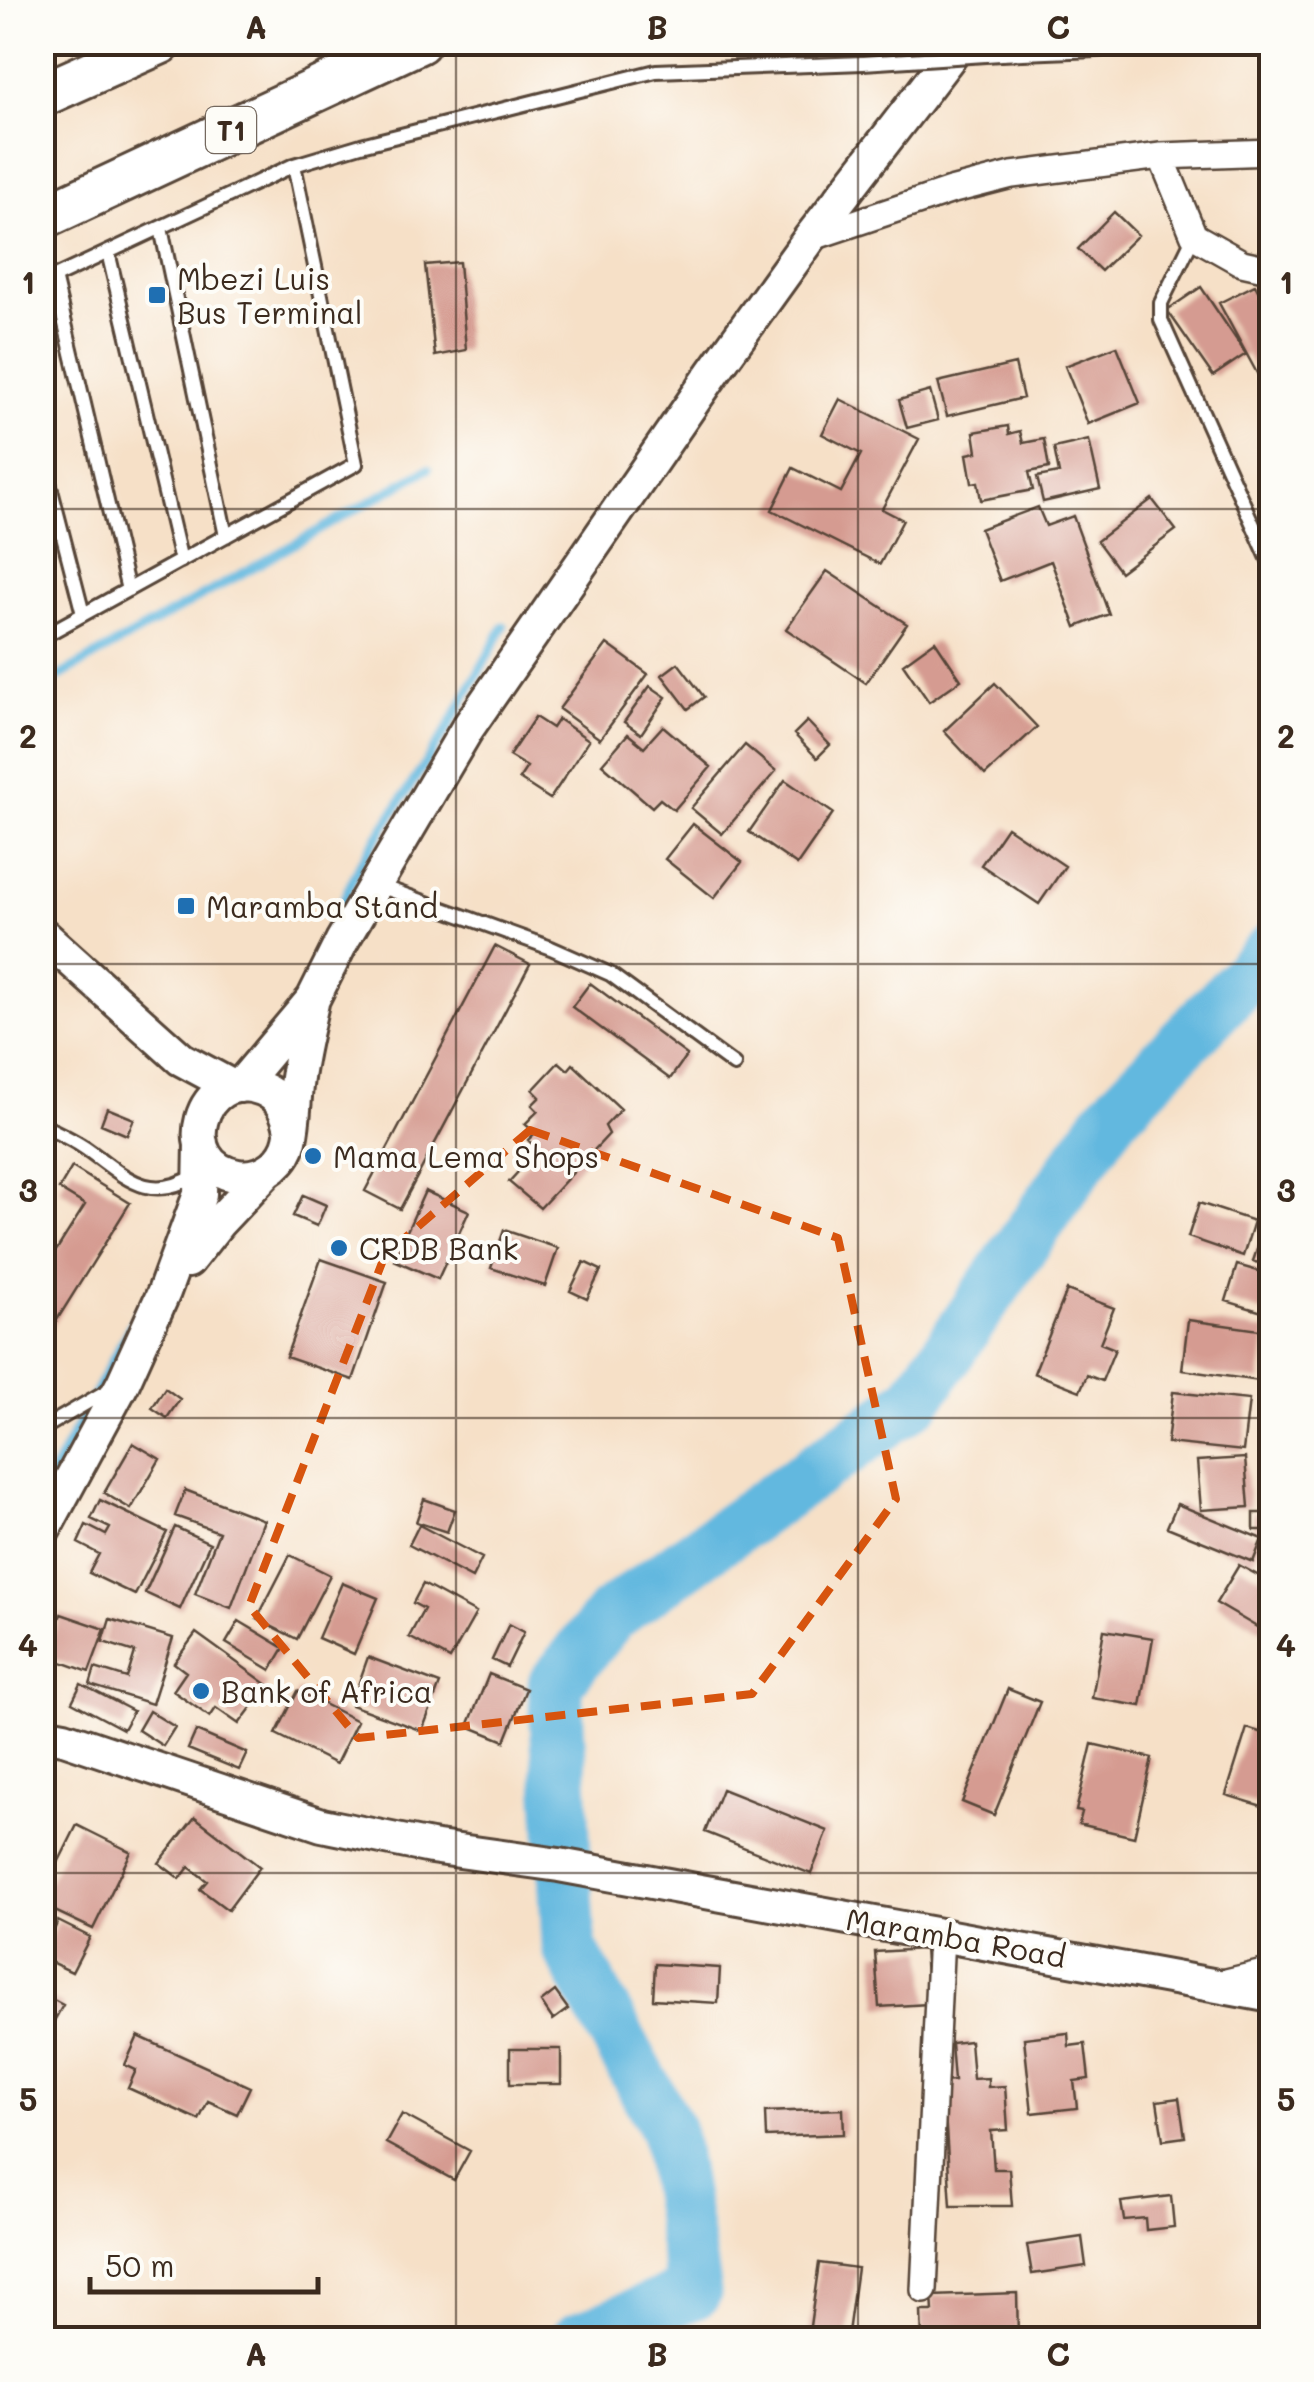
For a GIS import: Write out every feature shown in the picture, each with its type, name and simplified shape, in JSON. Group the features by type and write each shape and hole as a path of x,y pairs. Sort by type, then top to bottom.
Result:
{"highway":[{"path":"42,96 161,42"},
{"name":"T1","path":"42,218 420,42"}],"street":[{"path":"42,1533 123,1383 192,1222 208,1104 237,1086 313,999 342,941 467,730 810,238 961,42"},
{"path":"810,238 971,184 1012,175 1162,156 1272,152"},
{"path":"1162,156 1194,236 1242,262 1260,267 1272,265"},
{"path":"42,934 181,1059 237,1086 257,1087 278,1099 285,1108 291,1131"},
{"path":"164,1292 218,1223 285,1154 313,999"},
{"path":"147,1031 185,1080 196,1111 201,1148 212,1163 233,1175 257,1176 268,1170"},
{"name":"Maramba Road","path":"50,1732 322,1826 431,1847 560,1865 1272,1996"},
{"path":"924,2290 941,1935"},
{"path":"1218,1984 1272,1971"}],"lane":[{"path":"128,590 48,280 294,165 626,76 656,71 1096,50 1150,42"},
{"path":"42,637 356,464 294,165"},
{"path":"161,228 226,536"},
{"path":"1194,236 1161,303 1161,320 1272,568"},
{"path":"108,252 181,561"},
{"path":"42,455 83,614"},
{"path":"375,884 551,948 610,974 734,1066"},
{"path":"42,1125 83,1146 126,1181 166,1189 178,1186 201,1148"},
{"path":"42,1430 123,1383"}],"highlighted area":[{"path":"530,1130 838,1238 896,1499 752,1694 358,1738 249,1606 385,1255"}],"building":[{"path":"1114,212 1138,235 1101,271 1078,249"},
{"path":"459,262 466,350 435,356 425,265"},
{"path":"1255,285 1272,316 1272,401 1219,303"},
{"path":"1201,287 1246,354 1213,376 1167,310"},
{"path":"1117,346 1140,403 1088,424 1065,366"},
{"path":"1015,364 1023,398 947,416 938,382"},
{"path":"930,391 938,420 907,428 899,400"},
{"path":"840,399 919,439 882,509 903,520 880,564 772,510 793,468 841,492 861,454 822,434"},
{"path":"1008,426 1009,434 1020,431 1023,443 1044,439 1049,468 1029,472 1033,490 981,500 978,482 972,483 967,454 977,452 974,432"},
{"path":"1089,440 1100,489 1043,502 1037,477 1059,473 1054,448"},
{"path":"1152,499 1176,530 1120,572 1097,541"},
{"path":"1038,507 1046,526 1073,516 1109,614 1076,627 1051,561 1000,581 980,529"},
{"path":"827,571 907,624 866,683 786,629"},
{"path":"935,641 961,680 929,702 903,664"},
{"path":"607,644 648,674 600,739 559,709"},
{"path":"678,663 704,697 688,709 662,675"},
{"path":"995,683 1037,727 985,775 944,731"},
{"path":"650,686 666,697 641,734 624,722"},
{"path":"535,717 552,728 558,719 589,740 550,799 519,779 527,767 509,756"},
{"path":"807,721 830,745 817,758 794,734"},
{"path":"663,726 711,767 674,810 660,799 652,807 602,764 628,734 644,747"},
{"path":"745,745 776,771 722,834 691,808"},
{"path":"785,780 833,813 797,865 749,832"},
{"path":"693,824 742,862 714,898 665,859"},
{"path":"1007,827 1065,866 1039,904 981,865"},
{"path":"495,946 530,964 400,1209 365,1191"},
{"path":"590,983 687,1055 670,1079 572,1007"},
{"path":"559,1062 568,1070 573,1064 621,1109 605,1126 609,1134 540,1208 509,1182 538,1150 528,1140 535,1133 525,1124 538,1111 532,1105 540,1097 533,1090"},
{"path":"107,1108 134,1119 127,1135 101,1124"},
{"path":"72,1167 130,1203 42,1344 42,1273 85,1205 59,1189"},
{"path":"425,1191 469,1211 438,1279 394,1260"},
{"path":"303,1195 326,1205 317,1226 293,1216"},
{"path":"1199,1203 1254,1221 1243,1256 1188,1237"},
{"path":"1265,1226 1272,1228 1272,1268 1253,1261"},
{"path":"504,1230 558,1248 545,1286 491,1268"},
{"path":"321,1259 387,1282 353,1380 286,1357"},
{"path":"584,1262 601,1270 587,1299 570,1291"},
{"path":"1237,1265 1272,1275 1272,1315 1226,1301"},
{"path":"1067,1290 1114,1308 1100,1343 1115,1349 1102,1381 1087,1375 1080,1391 1034,1373"},
{"path":"1188,1320 1267,1331 1260,1381 1182,1370"},
{"path":"165,1388 180,1399 167,1418 152,1408"},
{"path":"1173,1392 1249,1400 1243,1451 1167,1443"},
{"path":"133,1443 160,1459 131,1509 104,1493"},
{"path":"1245,1458 1249,1507 1201,1510 1197,1461"},
{"path":"1265,1484 1272,1484 1272,1537 1267,1537 1267,1530 1254,1530 1254,1513 1265,1513"},
{"path":"185,1490 264,1520 231,1608 195,1594 219,1532 175,1516"},
{"path":"424,1499 455,1510 447,1532 416,1522"},
{"path":"100,1500 167,1532 135,1595 89,1573 99,1554 78,1543 86,1525 106,1535 110,1528 91,1519"},
{"path":"1177,1504 1262,1539 1253,1562 1167,1527"},
{"path":"419,1525 482,1558 472,1578 409,1545"},
{"path":"175,1527 210,1543 180,1609 145,1593"},
{"path":"290,1555 330,1575 297,1639 257,1619"},
{"path":"1239,1565 1272,1583 1272,1627 1267,1633 1216,1603"},
{"path":"342,1583 378,1598 354,1654 318,1638"},
{"path":"423,1584 476,1613 450,1659 409,1637 424,1609 413,1603"},
{"path":"61,1614 105,1629 89,1672 45,1656"},
{"path":"110,1619 173,1638 152,1704 90,1685 95,1668 127,1678 135,1652 103,1642"},
{"path":"239,1621 284,1648 271,1670 226,1643"},
{"path":"509,1624 524,1632 507,1667 492,1660"},
{"path":"1104,1630 1153,1638 1141,1706 1092,1698"},
{"path":"196,1633 268,1685 239,1724 216,1708 210,1717 173,1691 186,1672 174,1663"},
{"path":"368,1657 440,1684 422,1731 351,1705"},
{"path":"489,1674 526,1689 505,1741 468,1726"},
{"path":"81,1684 133,1711 123,1729 72,1702"},
{"path":"1008,1689 1040,1702 994,1815 962,1802"},
{"path":"298,1691 357,1721 336,1764 276,1734"},
{"path":"149,1711 175,1727 163,1746 138,1730"},
{"path":"1247,1728 1272,1736 1272,1809 1226,1795"},
{"path":"196,1731 247,1753 239,1770 188,1749"},
{"path":"1092,1744 1152,1758 1134,1837 1079,1824 1082,1812 1076,1811"},
{"path":"722,1789 828,1831 811,1874 705,1832"},
{"path":"195,1817 260,1867 228,1910 200,1889 207,1881 189,1867 180,1879 159,1863"},
{"path":"77,1825 131,1852 93,1929 42,1905 42,1895"},
{"path":"58,1921 90,1937 72,1972 42,1958"},
{"path":"924,1949 928,2004 879,2007 875,1952"},
{"path":"655,1964 720,1968 718,2003 653,1999"},
{"path":"555,1991 568,2009 553,2020 541,2002"},
{"path":"42,1994 63,2005 42,2042"},
{"path":"1068,2033 1069,2046 1085,2044 1089,2079 1074,2081 1077,2108 1032,2113 1024,2038"},
{"path":"138,2036 250,2087 237,2114 208,2101 199,2120 128,2088 136,2070 125,2065"},
{"path":"970,2041 973,2079 988,2078 988,2087 1005,2086 1008,2130 991,2131 994,2169 1009,2169 1012,2206 951,2206 943,2082 954,2081 951,2043"},
{"path":"510,2049 561,2049 561,2084 510,2084"},
{"path":"1179,2098 1185,2137 1163,2140 1157,2101"},
{"path":"843,2109 844,2134 766,2137 765,2112"},
{"path":"402,2114 470,2151 454,2180 386,2143"},
{"path":"1171,2196 1174,2227 1146,2230 1145,2218 1124,2220 1121,2202"},
{"path":"1082,2237 1086,2266 1032,2274 1027,2245"},
{"path":"819,2263 857,2268 847,2340 808,2340"},
{"path":"1017,2293 1018,2339 922,2340 921,2311 933,2311 932,2296"}],"waterway":[{"path":"42,686 428,469"},
{"path":"320,949 360,864 448,728 504,626"},
{"path":"577,2340 694,2292 668,2131 569,1947 555,1684 611,1615 915,1400 1110,1118 1272,950"},
{"path":"42,1493 138,1311"}],"place":[{"name":"Mbezi Luis Bus Terminal","path":"157,295"},
{"name":"Maramba Stand","path":"186,906"},
{"name":"Mama Lema Shops","path":"313,1156"},
{"name":"CRDB Bank","path":"339,1248"},
{"name":"Bank of Africa","path":"201,1691"}]}
